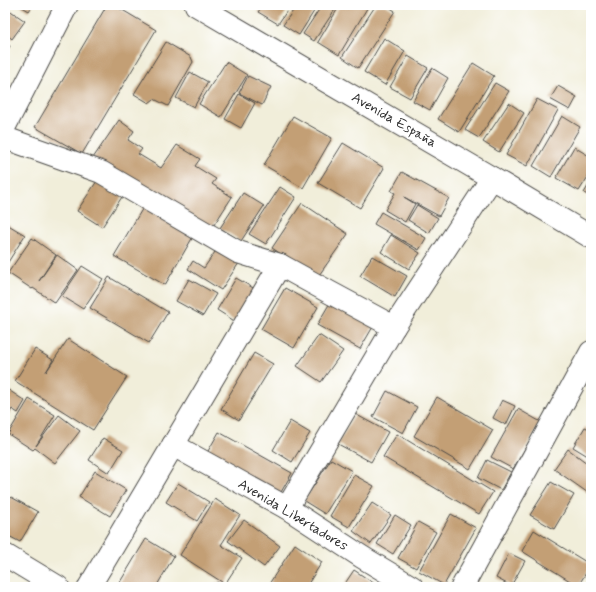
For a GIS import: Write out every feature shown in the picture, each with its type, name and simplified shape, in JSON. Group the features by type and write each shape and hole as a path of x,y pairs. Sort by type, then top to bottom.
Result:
{"street":[{"path":"5,126 66,5"},
{"name":"Avenida España","path":"196,5 591,237"},
{"path":"5,138 100,172 238,252 280,265 394,326"},
{"path":"287,508 394,326 492,178"},
{"path":"89,587 280,265"},
{"path":"462,587 591,352"},
{"name":"Avenida Libertadores","path":"172,445 287,508 362,557 412,587"},
{"path":"5,555 58,587"}],"building":[{"path":"19,5 33,5 29,11"},
{"path":"107,5 114,5 156,30 82,154 35,127"},
{"path":"263,5 291,5 278,24 258,12"},
{"path":"297,5 318,5 299,35 283,25"},
{"path":"322,5 338,5 314,41 303,34"},
{"path":"340,5 369,5 339,55 318,42"},
{"path":"376,5 386,5 395,11 358,68 342,57"},
{"path":"5,7 25,21 12,39 5,33"},
{"path":"384,38 405,51 385,85 364,72"},
{"path":"166,42 191,57 193,62 168,106 154,99 149,103 134,94"},
{"path":"5,43 10,46 5,54"},
{"path":"408,56 428,68 410,98 390,87"},
{"path":"226,62 247,75 221,117 199,104"},
{"path":"473,63 494,76 459,132 438,119"},
{"path":"432,68 448,78 430,110 413,101"},
{"path":"190,72 208,82 194,107 176,98"},
{"path":"248,76 271,87 262,105 239,93"},
{"path":"495,83 509,91 479,138 465,130"},
{"path":"558,86 577,97 570,110 550,99"},
{"path":"239,94 255,103 241,128 225,119"},
{"path":"537,99 558,110 527,166 506,155"},
{"path":"509,103 524,113 499,152 483,142"},
{"path":"293,116 332,138 303,188 264,165"},
{"path":"562,116 580,127 551,177 533,166"},
{"path":"119,120 134,131 128,140 142,149 138,154 161,168 177,145 200,159 195,166 216,179 212,184 232,197 210,231 93,158"},
{"path":"343,143 384,168 360,208 318,183"},
{"path":"574,147 591,157 591,172 579,191 556,178"},
{"path":"402,172 449,198 439,216 404,197 415,204 405,222 385,210 395,193 391,191"},
{"path":"99,178 124,194 102,227 77,211"},
{"path":"591,181 591,197 584,193"},
{"path":"280,187 296,197 266,244 249,234"},
{"path":"243,193 264,206 241,241 220,228"},
{"path":"302,203 348,234 317,278 272,248"},
{"path":"417,205 438,218 429,233 408,220"},
{"path":"144,206 194,235 165,285 114,256"},
{"path":"381,212 426,238 419,250 374,224"},
{"path":"5,223 25,235 5,267"},
{"path":"391,235 420,253 409,269 381,252"},
{"path":"32,238 56,255 39,281 57,255 78,270 55,303 8,273"},
{"path":"217,249 239,263 221,290 188,269 193,261 204,268"},
{"path":"372,256 407,276 395,297 360,276"},
{"path":"82,266 103,279 83,309 62,296"},
{"path":"109,277 168,312 149,343 90,308"},
{"path":"236,278 255,289 236,322 217,310"},
{"path":"189,279 216,294 203,316 176,301"},
{"path":"285,288 318,307 294,348 261,329"},
{"path":"331,301 374,325 360,349 317,325"},
{"path":"319,335 343,351 321,382 297,366"},
{"path":"68,339 127,377 93,430 15,381 35,349 53,360 46,372"},
{"path":"254,353 273,364 239,420 221,409"},
{"path":"7,389 25,401 18,413 12,409 5,420 5,392"},
{"path":"387,391 417,407 403,433 373,417"},
{"path":"437,397 493,430 470,469 414,436"},
{"path":"29,399 55,415 36,446 59,415 80,431 55,463 35,448 33,450 8,434"},
{"path":"502,400 515,406 506,425 493,418"},
{"path":"518,409 541,422 513,469 491,457"},
{"path":"355,414 388,432 371,462 338,444"},
{"path":"290,421 310,433 292,462 273,450"},
{"path":"585,427 591,430 591,458 573,447"},
{"path":"219,432 292,473 277,499 204,458"},
{"path":"397,434 493,492 479,514 383,457"},
{"path":"103,438 123,450 109,473 89,460"},
{"path":"568,449 591,466 591,495 554,469"},
{"path":"331,459 352,471 325,514 304,501"},
{"path":"487,460 511,472 501,490 478,478"},
{"path":"95,471 126,490 110,516 79,497"},
{"path":"354,475 374,486 349,527 330,516"},
{"path":"551,482 574,495 554,529 530,515"},
{"path":"178,483 209,502 197,521 166,502"},
{"path":"11,497 38,512 20,542 5,534 5,506"},
{"path":"215,499 240,515 221,545 242,558 225,584 180,555"},
{"path":"372,503 391,515 371,544 353,531"},
{"path":"451,514 476,528 444,585 419,571"},
{"path":"395,515 411,525 393,554 377,544"},
{"path":"244,520 280,546 264,567 228,541"},
{"path":"418,522 436,532 416,568 398,558"},
{"path":"534,530 591,565 578,586 522,551"},
{"path":"146,539 174,556 156,587 117,587"},
{"path":"295,544 322,562 306,587 267,587"},
{"path":"509,553 525,561 511,586 496,578"},
{"path":"354,570 375,584 373,587 347,587 344,585"},
{"path":"217,582 224,587 213,587"}]}
